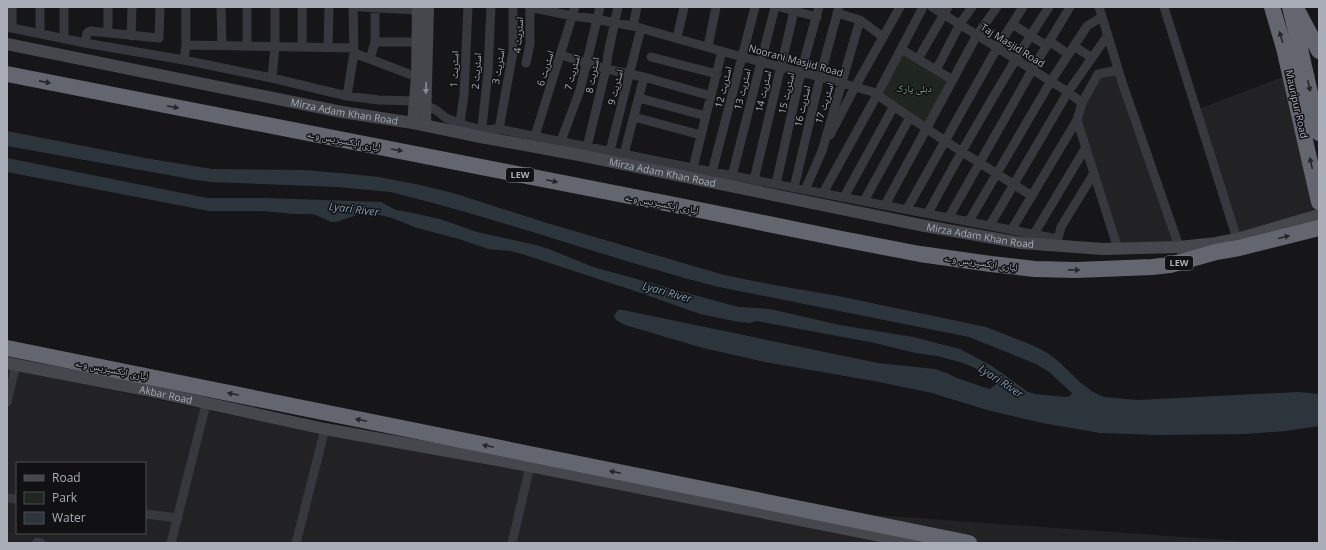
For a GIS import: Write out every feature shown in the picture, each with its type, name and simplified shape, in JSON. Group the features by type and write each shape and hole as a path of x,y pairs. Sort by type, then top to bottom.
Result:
{"highway":[{"name":"Mauripur Road","path":"1272,7 1284,48 1319,202"},
{"name":"Mauripur Road","path":"1290,7 1319,133"},
{"path":"1295,7 1319,51"},
{"name":"لیاری ایکسپریس وے","path":"7,74 920,254 1013,267 1076,270 1147,268 1170,265 1181,254 1216,252 1239,248 1319,228"},
{"name":"لیاری ایکسپریس وے","path":"7,348 969,543"}],"main road":[{"path":"420,103 417,77 421,8"},
{"path":"419,124 421,8"},
{"name":"Mirza Adam Khan Road","path":"7,44 342,112 419,124 459,128 579,155 925,226 1022,244 1057,242 1103,250 1118,249 1181,254 1319,215"},
{"name":"Akbar Road","path":"12,364 146,390 325,430 530,466 916,543"}],"street":[{"path":"12,7 10,27 85,43 184,60 272,78 348,96 420,103 446,118 459,128"},
{"path":"40,7 40,34"},
{"path":"64,7 64,38"},
{"path":"108,7 108,33"},
{"path":"131,36 132,7"},
{"path":"85,43 87,33 90,31 159,38 160,7"},
{"path":"184,60 186,45 186,7"},
{"path":"222,7 222,45"},
{"path":"247,7 247,46"},
{"path":"272,78 275,47 275,7"},
{"path":"302,7 302,47"},
{"path":"328,48 329,7"},
{"path":"348,96 354,51 353,7"},
{"path":"360,7 421,8"},
{"path":"370,59 375,42 375,7"},
{"name":"اسٹریٹ 1","path":"459,128 464,94 468,7"},
{"name":"اسٹریٹ 2","path":"481,134 488,72 490,7"},
{"name":"اسٹریٹ 3","path":"499,129 513,52 513,7"},
{"name":"Noorani Masjid Road","path":"530,7 637,27 873,92 945,141 1032,196"},
{"name":"اسٹریٹ 4","path":"526,63 530,44 530,7"},
{"name":"اسٹریٹ 6","path":"535,136 575,7"},
{"name":"اسٹریٹ 7","path":"561,141 580,90 600,7"},
{"name":"اسٹریٹ 8","path":"587,147 606,68 618,7"},
{"name":"اسٹریٹ 9","path":"610,152 630,74 637,27 637,7"},
{"path":"677,38 684,7"},
{"path":"708,47 716,7"},
{"name":"اسٹریٹ 12","path":"712,172 755,7"},
{"name":"اسٹریٹ 13","path":"732,176 775,7"},
{"path":"780,7 795,9 817,17"},
{"name":"اسٹریٹ 15","path":"776,184 819,7"},
{"path":"827,134 831,135 855,87 900,7"},
{"path":"823,193 923,7"},
{"name":"Taj Masjid Road","path":"932,7 945,11 960,24 1068,92 1082,103"},
{"path":"936,70 960,24 972,7"},
{"path":"885,205 977,35 997,7"},
{"path":"907,209 997,48 1024,7"},
{"path":"928,213 1015,59 1049,7"},
{"path":"950,218 1032,70 1070,7"},
{"path":"1099,7 1118,70 1181,254"},
{"path":"1164,7 1237,239"},
{"name":"اسٹریٹ 14","path":"754,180 795,9"},
{"path":"838,10 860,20 883,37"},
{"name":"اسٹریٹ 16","path":"794,188 820,77 838,10"},
{"path":"918,59 945,11"},
{"path":"970,221 1068,54 1087,26 1102,17"},
{"name":"اسٹریٹ 17","path":"805,190 822,151 860,20"},
{"path":"1012,24 1068,54"},
{"path":"990,225 1068,92 1108,35"},
{"path":"375,42 418,42"},
{"path":"186,45 302,47 354,51 370,59 417,77"},
{"path":"1074,46 1092,58"},
{"path":"901,49 953,80"},
{"path":"693,168 722,51"},
{"path":"561,55 711,96"},
{"path":"651,57 717,74"},
{"path":"1012,229 1077,120 1082,103 1098,74 1118,70"},
{"path":"624,154 644,78"},
{"path":"639,98 706,116"},
{"path":"844,197 894,106"},
{"path":"634,117 701,135"},
{"path":"864,201 910,117"},
{"path":"1077,120 1118,249"},
{"path":"481,134 499,129 732,176 1012,229 1034,234 1057,242 1061,227 1094,173"},
{"path":"1034,234 1086,147"},
{"path":"7,402 12,364"},
{"path":"171,543 206,404"},
{"path":"296,543 325,430"},
{"path":"512,543 530,466"},
{"path":"146,514 178,518"}],"shaded area":[{"path":"1118,70 1179,247 1118,249 1077,120 1098,74"},
{"path":"1290,74 1319,214 1237,240 1196,110"},
{"path":"7,368 293,428 693,502 1267,543 7,543"}],"green space":[{"name":"دہلی پارک","path":"902,49 953,80 927,128 877,95"}],"water":[{"name":"Lyari River","path":"7,131 145,158 212,169 303,170 379,177 420,185 453,193 547,223 724,275 838,296 986,327 1046,352 1058,361 1081,383 1093,392 1104,397 1138,400 1298,392 1319,394 1319,426 1285,431 1245,434 1159,435 1100,433 1042,423 987,410 932,393 765,362 703,348 625,325 616,320 614,316 618,310 623,310 878,363 935,369 990,389 996,384 996,381 993,379 975,368 963,363 875,343 757,321 750,323 739,322 700,314 522,254 510,251 488,249 459,239 417,228 380,215 357,215 336,222 331,222 316,215 310,214 262,211 209,211 7,172 7,158 207,198 266,198 381,202 396,210 440,219 477,232 536,245 593,267 727,304 739,307 770,309 840,325 913,337 960,349 992,366 1028,392 1066,397 1070,396 1072,393 1049,372 1036,364 969,337 714,286 484,217 391,192 337,187 211,182 196,180 7,146"}]}
